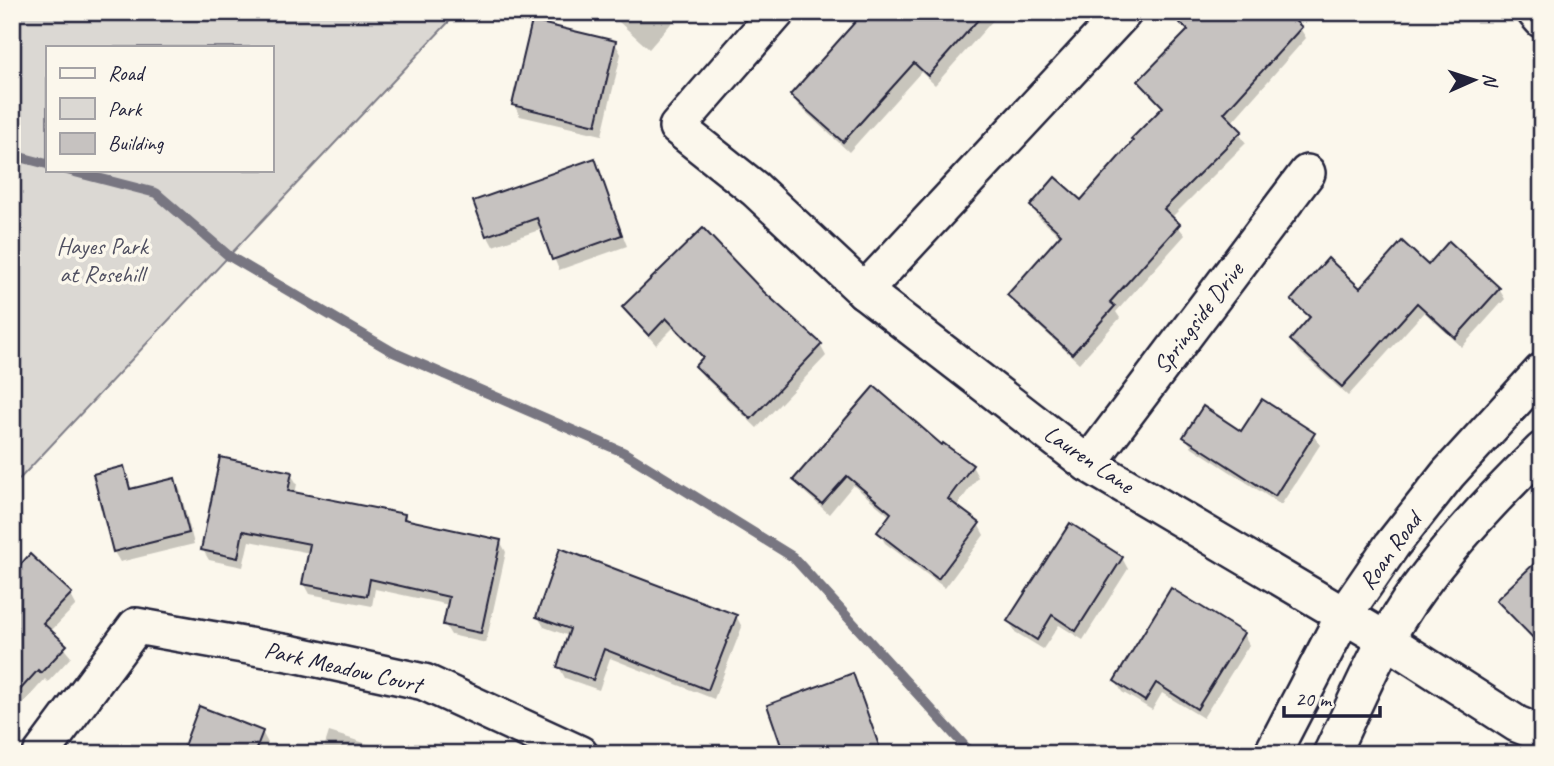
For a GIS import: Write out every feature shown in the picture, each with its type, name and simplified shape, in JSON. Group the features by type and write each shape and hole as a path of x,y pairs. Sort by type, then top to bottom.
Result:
{"street":[{"name":"Lauren Lane","path":"776,12 677,127 755,189 864,291 1088,464 1385,640 1517,724 1542,734"},
{"path":"864,291 1124,12"},
{"path":"1535,12 1542,20"},
{"name":"Springside Drive","path":"1088,464 1307,173"},
{"name":"Roan Road","path":"1272,754 1343,615 1392,545 1448,474 1542,371"},
{"name":"Roan Road","path":"1331,754 1385,640 1418,589 1493,499 1542,450"},
{"name":"Park Meadow Court","path":"41,754 136,626 294,653 424,682 580,754"}],"green space":[{"name":"Hayes Park at Rosehill","path":"12,12 458,12 12,487"}],"building":[{"path":"864,12 985,12 928,76 914,63 843,142 790,95"},
{"path":"1168,12 1285,12 1302,27 1224,113 1242,131 1164,209 1180,224 1110,302 1115,306 1072,354 1007,295 1061,234 1030,206 1055,177 1081,200 1133,141 1131,139 1163,107 1138,81 1188,30"},
{"path":"532,21 616,41 596,125 512,105"},
{"path":"595,158 622,235 552,260 537,218 486,236 473,201"},
{"path":"703,228 764,292 822,344 751,419 695,366 703,357 666,318 649,336 622,307"},
{"path":"1402,241 1428,265 1449,241 1500,288 1455,338 1417,303 1342,387 1290,340 1310,317 1291,300 1328,258 1360,288"},
{"path":"874,386 942,445 943,443 973,465 948,499 980,523 938,579 877,532 891,513 847,476 822,504 793,480"},
{"path":"1262,399 1315,433 1275,496 1183,437 1203,406 1241,431"},
{"path":"220,457 292,472 288,491 405,514 404,519 501,540 481,633 443,625 449,597 370,579 367,596 302,584 310,544 243,531 238,558 201,550"},
{"path":"124,466 130,489 175,478 189,533 113,552 93,474"},
{"path":"1070,523 1123,557 1076,631 1052,615 1037,640 1007,621"},
{"path":"560,548 737,615 708,690 604,649 593,680 557,667 570,629 536,617"},
{"path":"30,554 72,593 43,623 67,645 41,673 38,670 12,699 12,574"},
{"path":"1542,556 1542,647 1496,600"},
{"path":"1171,588 1244,633 1197,709 1156,683 1145,701 1114,681"},
{"path":"853,673 882,754 784,754 767,705"},
{"path":"199,706 263,731 254,754 181,754"}],"waterway":[{"path":"12,155 46,164"},
{"path":"75,172 156,193 229,256 393,352 623,452 793,557 972,754"}]}
